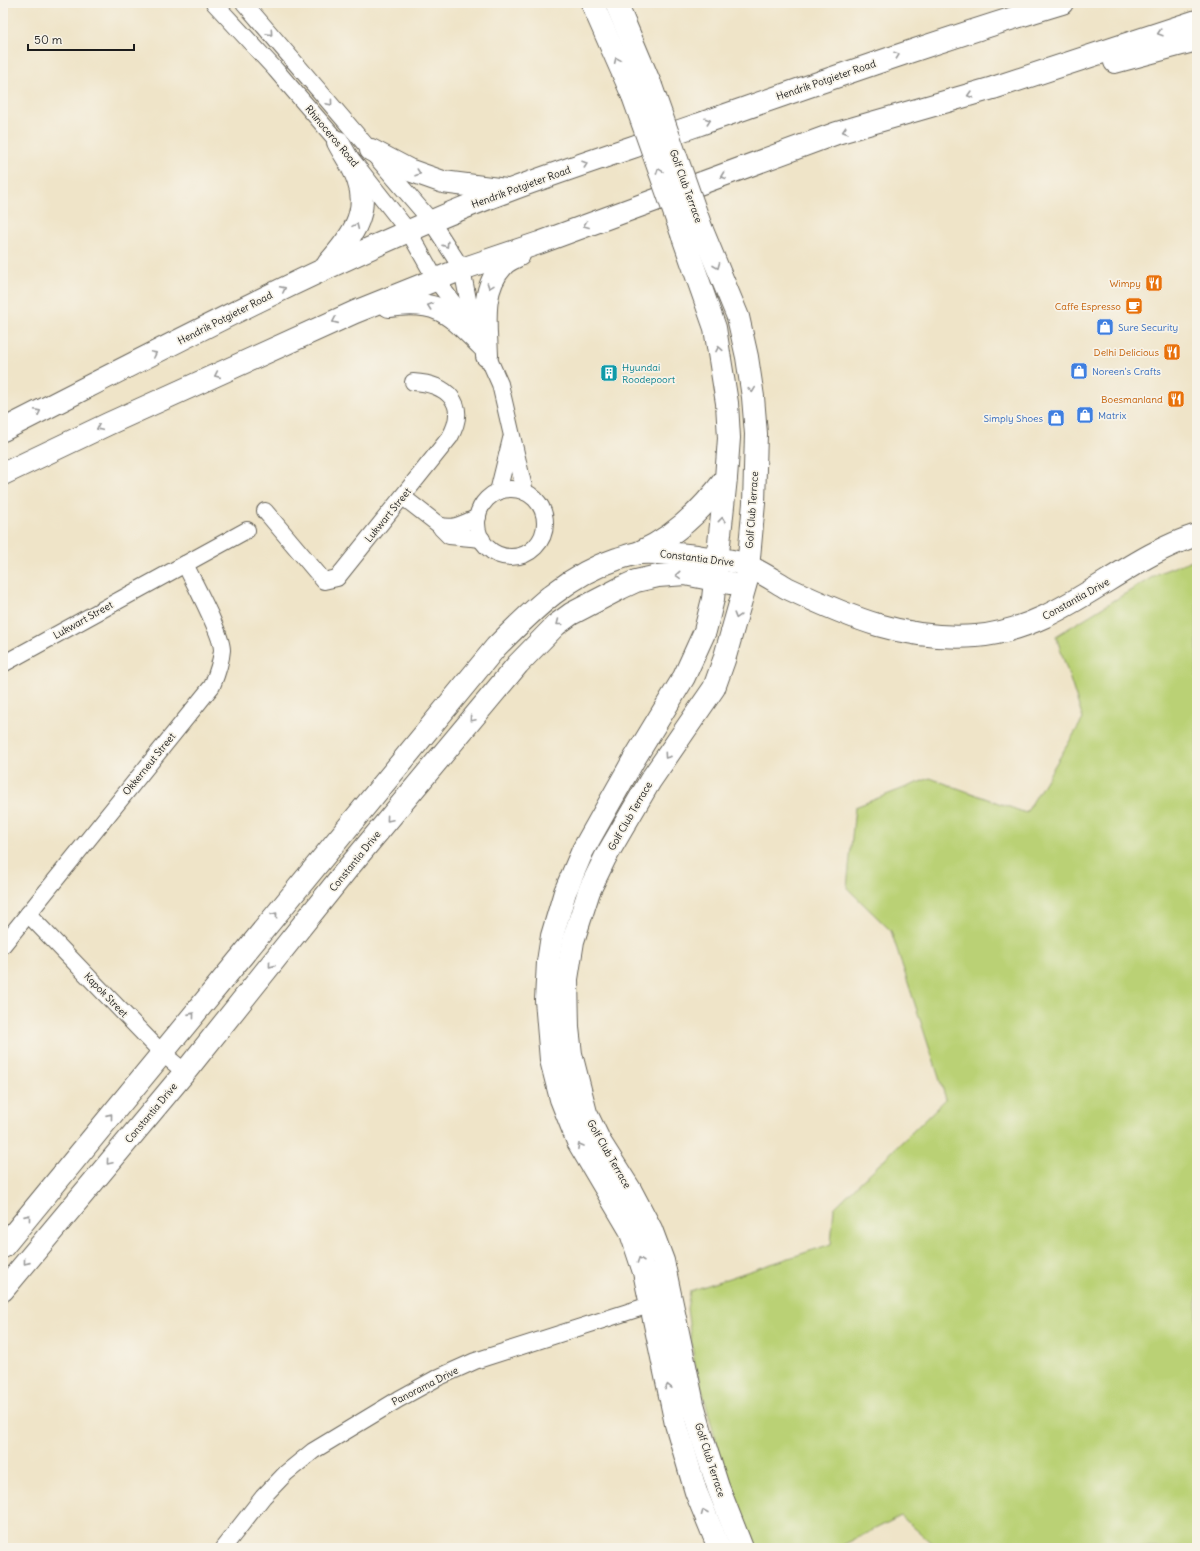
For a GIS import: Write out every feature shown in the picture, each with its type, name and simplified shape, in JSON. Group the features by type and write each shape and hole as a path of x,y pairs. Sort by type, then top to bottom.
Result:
{"street":[{"name":"Rhinoceros Road","path":"244,3 431,221 462,269"},
{"path":"592,3 642,91"},
{"path":"616,3 642,91"},
{"path":"955,35 1037,3"},
{"name":"Hendrik Potgieter Road","path":"3,430 325,268 431,221 509,190 955,35 1062,3"},
{"name":"Rhinoceros Road","path":"222,6 338,142 409,232 436,280 482,344"},
{"path":"3,474 108,424 355,312 462,269 539,243 837,133 994,88 1197,21"},
{"path":"994,88 1045,79 1197,40"},
{"name":"Golf Club Terrace","path":"642,91 692,232 715,328 723,370 729,438 717,569 705,631 699,648 669,703 650,736 633,761 583,850 565,892 552,936 548,962 546,1000 551,1060 561,1099 578,1142 630,1230 644,1272 676,1424 696,1492 719,1548"},
{"path":"325,268 350,240 362,214 363,203 358,180 338,142"},
{"path":"371,150 409,170 443,182 509,190"},
{"name":"Golf Club Terrace","path":"692,232 738,317 748,357 756,434 754,503 745,588 724,660 714,688 650,781 605,858 589,891 573,941 567,979 568,1028 570,1054 586,1113 600,1142 624,1180 651,1229 663,1260 693,1404 718,1487 742,1548"},
{"path":"482,344 489,286 504,264 539,243"},
{"path":"462,269 482,344 500,384 525,492"},
{"path":"355,312 405,304 426,304 453,317 482,344"},
{"name":"Lukwart Street","path":"265,511 324,581 337,578 450,437 458,420 458,410 453,398 438,387 425,383 414,382"},
{"path":"498,492 512,435"},
{"path":"637,553 672,534 705,505 726,478"},
{"path":"509,489 525,492 538,502 544,512 545,523 543,534 538,544 530,551 520,556 508,557 498,554 489,548 482,539 478,528 478,517 482,507 489,498 498,492 509,489"},
{"path":"403,497 439,525 449,536 482,539"},
{"path":"439,525 451,528 478,517"},
{"name":"Lukwart Street","path":"3,664 247,530"},
{"name":"Constantia Drive","path":"3,1290 185,1072 348,868 518,664 556,625 592,602 636,581 658,576 685,574 748,565 787,587 864,622 902,632 939,637 977,636 1000,632 1038,619 1071,604 1157,551 1180,540 1197,535"},
{"name":"Constantia Drive","path":"3,1247 496,647 553,592 577,577 603,564 637,553 672,553 717,569 745,588 787,587"},
{"name":"Okkerneut Street","path":"3,945 212,686 219,668 222,648 215,626 185,564"},
{"path":"650,736 683,735 669,703"},
{"name":"Kapok Street","path":"28,914 162,1053 185,1072"},
{"name":"Panorama Drive","path":"223,1548 263,1497 286,1473 313,1451 399,1399 437,1378 475,1361 671,1298"}],"green space":[{"path":"1197,558 1197,1548 937,1548 901,1516 837,1548 752,1548 727,1483 694,1360 687,1309 690,1291 831,1244 834,1208 946,1099 891,931 847,888 855,807 930,778 1026,813 1083,719 1056,636 1159,573"}],"place":[{"name":"Wimpy","path":"1154,283"},
{"name":"Caffe Espresso","path":"1134,306"},
{"name":"Sure Security","path":"1105,327"},
{"name":"Delhi Delicious","path":"1172,352"},
{"name":"Noreen's Crafts","path":"1079,371"},
{"name":"Hyundai Roodepoort","path":"609,373"},
{"name":"Boesmanland","path":"1176,399"},
{"name":"Matrix","path":"1085,415"},
{"name":"Simply Shoes","path":"1056,418"}]}
